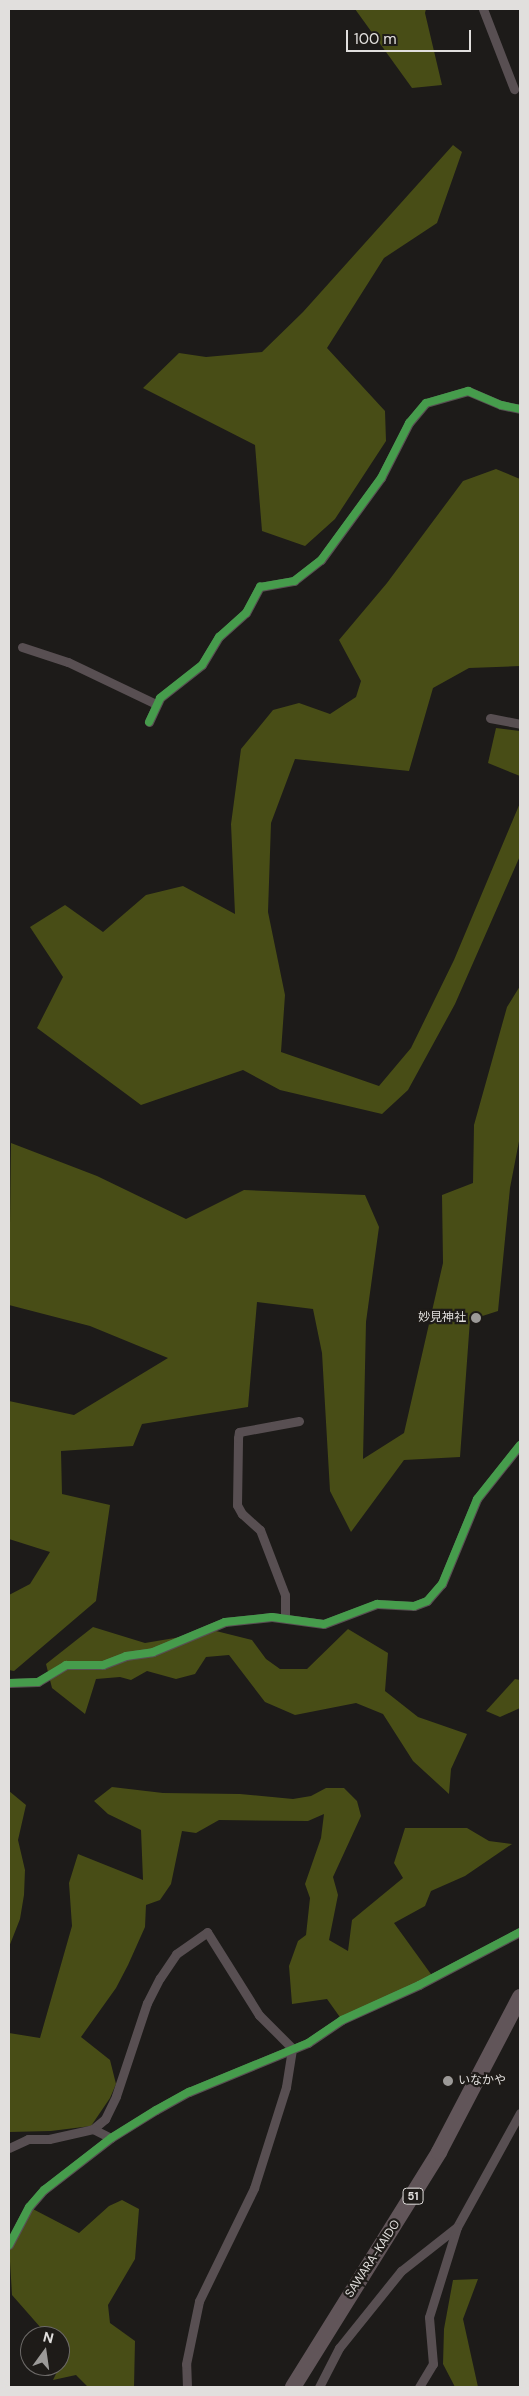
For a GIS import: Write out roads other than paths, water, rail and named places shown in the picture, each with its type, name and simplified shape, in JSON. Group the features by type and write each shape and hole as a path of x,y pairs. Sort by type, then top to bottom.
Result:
{"highway":[{"name":"SAWARA-KAIDO","path":"292,2387 439,2152 520,1997"}],"street":[{"path":"482,9 514,89"},
{"path":"149,722 156,704 202,665 219,637 246,613 260,587 294,581 321,560 381,478 409,423 426,403 468,390 501,406 520,409"},
{"path":"22,647 68,662 156,704"},
{"path":"490,718 520,724"},
{"path":"285,1618 285,1595 260,1530 242,1514 237,1506 238,1438 239,1432 299,1421"},
{"path":"9,1683 38,1682 66,1665 103,1665 126,1656 153,1652 225,1622 285,1618 324,1624 377,1604 414,1606 427,1601 442,1584 477,1499 520,1445"},
{"path":"9,2148 28,2138 49,2139 93,2129 105,2119 116,2096 148,2003 160,1978 176,1954 207,1932 259,2015 292,2048"},
{"path":"9,2245 29,2207 44,2190 111,2138 189,2092 308,2043 342,2020 419,1985 520,1932"},
{"path":"187,2387 186,2364 199,2301 254,2188 286,2087 292,2048"},
{"path":"419,2387 433,2364 428,2317 457,2227 520,2113"},
{"path":"93,2129 111,2138"},
{"path":"319,2387 339,2348 401,2271 457,2227"}],"place":[{"name":"妙見神社","path":"476,1318"},
{"name":"いなかや","path":"448,2081"}]}
